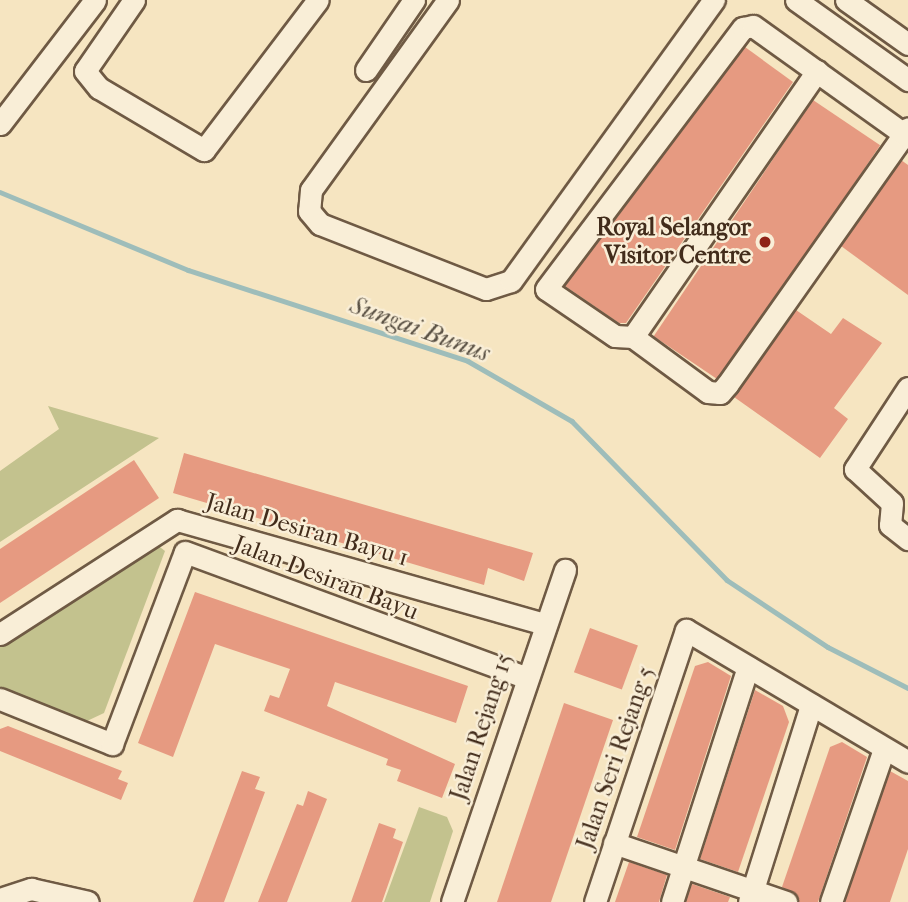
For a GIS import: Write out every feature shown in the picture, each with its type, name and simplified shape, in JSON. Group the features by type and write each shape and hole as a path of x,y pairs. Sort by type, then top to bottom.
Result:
{"street":[{"path":"0,124 96,0"},
{"path":"134,0 85,71 99,88 204,150 318,0"},
{"path":"447,0 311,190 309,211 320,224 486,289 511,281 713,0"},
{"path":"796,0 908,80"},
{"path":"366,71 412,1"},
{"path":"834,27 849,2 908,44"},
{"path":"753,26 906,133 720,393 708,392 633,337 615,336 554,298 546,289 551,277 743,27 753,26"},
{"path":"633,337 817,71"},
{"path":"908,388 855,469 892,503 890,525 908,538"},
{"path":"0,699 111,744 185,552 177,520"},
{"name":"Jalan Desiran Bayu 1","path":"0,635 177,520 544,624"},
{"name":"Jalan Desiran Bayu","path":"185,552 525,677"},
{"name":"Jalan Rejang 15","path":"452,902 525,677 565,570"},
{"name":"Jalan Seri Rejang 5","path":"595,902 686,630 748,667"},
{"path":"672,902 748,667 908,762"},
{"path":"751,896 811,705"},
{"path":"831,902 884,749"},
{"path":"614,843 683,867 751,896 786,902"},
{"path":"0,900 50,897 88,902"}],"shaded area":[{"path":"48,406 159,438 0,542 0,471 59,429"},
{"path":"156,544 165,551 104,713 87,721 0,687 0,646"},
{"path":"419,807 447,817 453,831 430,902 384,902"}],"building":[{"name":"Royal Selangor Visitor Centre","path":"745,47 793,82 626,323 619,323 565,286"},
{"name":"Royal Selangor Visitor Centre","path":"813,100 880,145 721,382 654,336"},
{"path":"901,160 908,165 908,295 841,246"},
{"name":"Royal Selangor Visitor Centre","path":"796,310 831,334 843,318 882,343 834,408 848,419 820,458 734,397"},
{"path":"184,453 533,553 524,581 488,568 484,585 173,493"},
{"path":"134,460 159,498 0,603 0,549"},
{"path":"195,592 468,686 456,723 335,682 327,706 455,764 442,798 397,781 401,770 386,765 388,759 264,711 270,695 279,698 290,669 215,644 173,757 138,743"},
{"path":"590,628 638,645 622,690 574,672"},
{"path":"708,662 731,676 675,850 637,837 695,666"},
{"path":"755,690 783,706 789,722 738,872 700,859"},
{"path":"564,703 613,720 551,902 497,902"},
{"path":"8,726 122,771 118,779 128,783 121,800 0,751 0,729"},
{"path":"842,742 867,757 818,902 799,902 782,887 830,747"},
{"path":"242,771 260,777 255,789 265,792 224,902 193,902"},
{"path":"890,771 908,781 908,849 890,902 845,902"},
{"path":"308,791 327,799 287,902 258,902 297,804 303,806"},
{"path":"379,823 396,829 393,838 403,842 382,902 351,902"},
{"path":"629,862 667,875 659,902 615,902"},
{"path":"692,884 730,897 728,902 686,902"}],"waterway":[{"name":"Sungai Bunus","path":"0,192 188,270 468,361 572,421 727,580 828,647 908,688"}],"place":[{"name":"Royal Selangor Visitor Centre","path":"765,242"}]}
